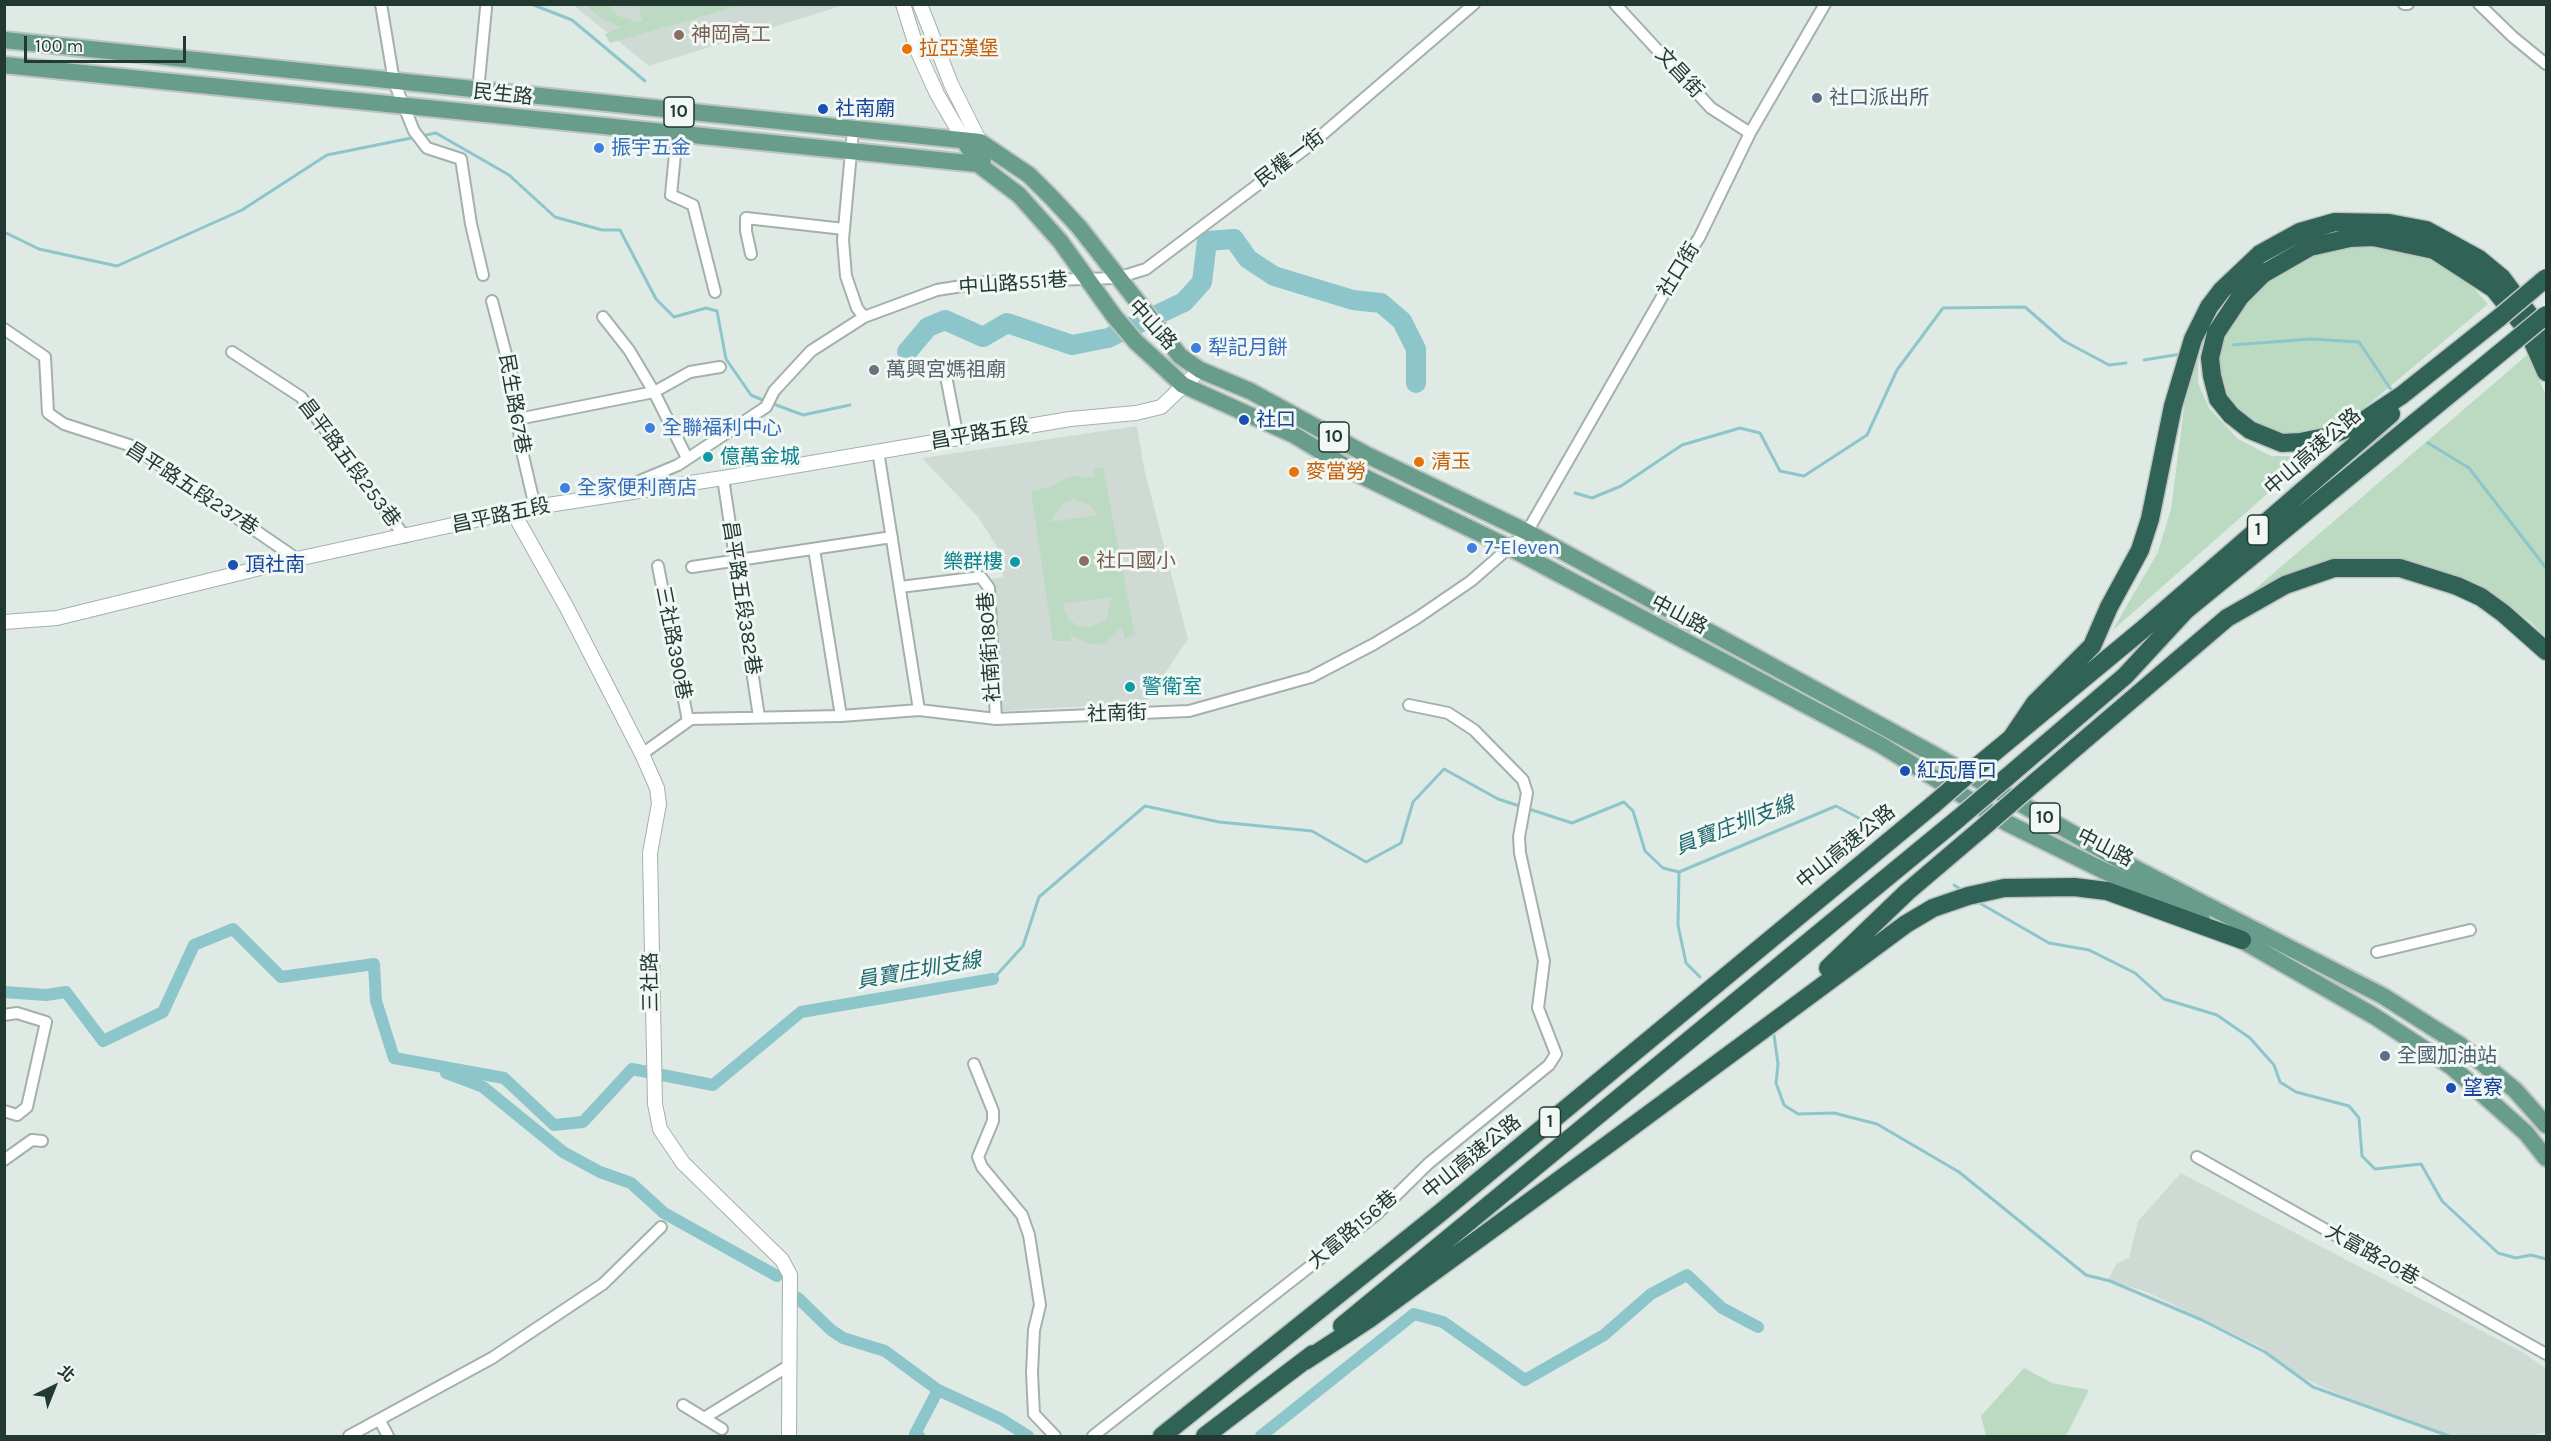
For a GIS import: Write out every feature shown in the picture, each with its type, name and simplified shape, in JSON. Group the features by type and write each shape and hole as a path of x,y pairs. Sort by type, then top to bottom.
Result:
{"highway":[{"path":"2012,737 2035,703 2092,646 2109,607 2140,550 2150,519 2173,406 2193,339 2209,307 2222,290 2260,254 2300,232 2335,222 2389,223 2426,230 2479,259 2502,278 2547,343"},
{"path":"2500,317 2402,394 2357,425 2300,442 2282,443 2250,430 2231,416 2218,399 2212,376 2210,358 2216,333 2240,297 2263,274 2310,247 2341,240 2373,237 2434,250 2494,289 2528,331 2547,372"},
{"name":"中山高速公路","path":"1162,1437 1440,1214 1934,804 2151,622 2547,278"},
{"name":"中山高速公路","path":"1205,1437 1305,1361 1357,1312 1959,818 2125,676 2186,610 2547,315"},
{"path":"1755,1034 1907,892 2227,618 2284,585 2334,568 2400,568 2457,586 2481,597 2547,651"},
{"path":"1305,1361 1369,1319 1906,924 1942,905 2004,888 2074,886 2107,891 2242,940"}],"main road":[{"name":"民生路","path":"4,40 979,144"},
{"name":"民生路","path":"4,65 978,164"},
{"name":"中山路","path":"2547,1125 2515,1090 2460,1045 2383,996 2126,863 1931,753 1527,532 1367,455 1250,392 1200,370 1180,356 1147,317 1079,227 1053,199 1029,175 979,144 978,164 1019,195 1060,241 1125,329 1183,385 1294,435 1360,475 1510,548 1881,746 2007,823 2242,940 2374,1016 2452,1067 2526,1133 2547,1158"},
{"path":"978,164 979,144"}],"street":[{"path":"381,4 394,82 414,131 427,148 461,159 471,224 483,275"},
{"name":"中山路","path":"903,4 928,73 979,144"},
{"name":"中山路","path":"920,4 939,56 979,144"},
{"name":"文昌街","path":"1615,4 1711,108 1750,133"},
{"name":"社口街","path":"1527,532 1678,269 1699,238 1750,133 1825,4"},
{"path":"2479,4 2513,37 2547,64"},
{"name":"民權一街","path":"1088,279 1117,278 1146,269 1309,146 1474,5"},
{"path":"478,91 486,8"},
{"path":"853,130 844,228 846,276 857,308 864,316"},
{"path":"677,134 671,195 693,206 715,292"},
{"path":"751,254 746,219 844,228"},
{"name":"中山路551巷","path":"608,495 678,465 766,408 774,391 811,351 864,316 937,290 987,282 1088,279"},
{"name":"民生路67巷","path":"492,301 513,381 521,447 535,507"},
{"path":"603,317 629,350 654,392 687,458"},
{"name":"昌平路五段237巷","path":"4,328 45,357 48,413 64,424 132,446 297,559"},
{"name":"昌平路五段253巷","path":"232,352 301,397 405,537"},
{"path":"958,438 945,371 983,365 983,370 998,367"},
{"path":"518,419 654,392 690,372 720,367"},
{"name":"昌平路五段","path":"4,622 57,618 297,559 535,507 1161,407 1200,370"},
{"path":"878,451 919,710"},
{"name":"昌平路五段382巷","path":"723,478 759,717"},
{"name":"三社路","path":"513,512 567,608 657,788 659,804 650,853 650,878 653,1066 655,1104 660,1129 683,1163 782,1260 790,1275 789,1437"},
{"name":"社南街","path":"688,721 841,716 919,710 996,719 1189,711 1311,677 1374,644 1471,581 1527,532"},
{"path":"692,567 892,537"},
{"path":"814,549 841,716"},
{"name":"三社路390巷","path":"658,566 688,721"},
{"name":"社南街180巷","path":"900,587 981,577 989,588 996,719"},
{"name":"大富路156巷","path":"1093,1437 1377,1214 1429,1163 1549,1065 1556,1054 1538,1008 1544,961 1520,853 1519,837 1527,793 1523,780 1474,730 1448,713 1409,705"},
{"path":"642,754 688,721"},
{"path":"2377,952 2470,930"},
{"path":"4,1015 17,1012 46,1022 27,1107 17,1114 4,1111"},
{"path":"974,1064 993,1111 993,1121 978,1157 982,1167 1022,1215 1029,1235 1040,1305 1034,1330 1032,1373 1034,1414 1055,1437"},
{"path":"4,1160 32,1140 42,1141"},
{"name":"大富路20巷","path":"2197,1157 2547,1354"},
{"path":"349,1437 380,1422 492,1358 603,1284 661,1227"},
{"path":"704,1418 790,1365"},
{"path":"682,1405 722,1429"},
{"path":"380,1422 388,1437"}],"shaded area":[{"name":"神岡高工","path":"573,5 844,5 649,66"},
{"name":"社口國小","path":"1137,426 1144,468 1188,639 1145,703 1001,711 992,579 1003,577 996,545 978,517 922,458"},
{"path":"2181,1173 2524,1353 2546,1369 2546,1432 2531,1436 2447,1436 2331,1391 2288,1371 2263,1348 2147,1292 2108,1280 2116,1264 2129,1258 2138,1221"}],"green space":[{"path":"692,4 741,5 610,43 605,34 621,27 602,19 586,5 608,5 618,16 639,22 643,21 638,5 683,5 684,7"},
{"path":"2350,246 2414,252 2440,263 2467,281 2488,304 2356,415 2319,434 2296,436 2274,431 2246,418 2225,391 2218,361 2222,332 2263,283 2317,251"},
{"path":"2199,337 2198,383 2209,408 2238,439 2271,456 2310,456 2112,631 2158,552 2171,509 2189,370"},
{"path":"2527,355 2546,395 2546,638 2532,623 2501,600 2452,576 2307,568 2247,596"},
{"path":"1103,468 1135,635 1125,639 1122,627 1106,643 1090,644 1071,636 1071,641 1053,641 1031,491 1050,487 1070,476 1094,478 1094,469","holes":["1074,499 1091,506 1097,515 1050,522 1064,502","1111,597 1107,619 1090,628 1077,626 1069,619 1064,609 1063,604"]},
{"path":"2024,1368 2052,1383 2089,1390 2066,1436 1986,1436 1981,1416"}],"waterway":[{"path":"531,4 572,20 645,81"},
{"path":"4,232 39,249 117,266 242,210 327,155 436,133 509,175 555,217 602,230 620,230 656,299 674,317 706,308 717,311 726,359 751,395 765,401"},
{"path":"907,352 928,327 945,320 983,337 1007,323 1072,345 1108,338 1184,302 1202,282 1207,241 1234,239 1248,259 1274,276 1353,300 1381,303 1402,321 1416,349 1416,383"},
{"path":"1575,493 1592,498 1621,486 1682,445 1740,428 1760,433 1780,471 1804,476 1867,435 1897,370 1943,308 2025,307 2064,341 2109,365 2126,363"},
{"path":"2233,345 2311,339 2359,342 2392,391"},
{"path":"2144,360 2181,354"},
{"path":"771,403 803,415 850,405"},
{"path":"2428,443 2469,468 2546,568"},
{"name":"員寶庄圳支線","path":"993,979 1023,946 1039,897 1145,806 1219,822 1312,831 1366,862 1401,843 1413,802 1444,769 1498,799 1572,823 1624,802 1633,811 1645,851 1663,868 1679,872 1836,806 1870,824"},
{"path":"1679,872 1678,925 1686,963 1700,977"},
{"path":"1954,885 1963,891"},
{"path":"1976,901 2049,943 2089,950 2135,973 2164,999 2217,1015 2250,1038 2274,1065 2280,1082 2296,1092 2349,1106 2359,1118 2362,1156 2375,1169 2421,1164 2442,1201 2498,1253 2516,1258 2531,1255 2546,1259"},
{"name":"員寶庄圳支線","path":"4,992 46,995 66,992 103,1041 163,1012 194,945 233,929 281,977 374,964 376,1001 394,1058 504,1078 554,1125 583,1122 632,1069 713,1085 801,1012 993,979"},
{"path":"1774,1035 1778,1064 1776,1083 1784,1105 1798,1114 1834,1113 1877,1124 1959,1172 2086,1275 2110,1281 2202,1320 2265,1352 2313,1387 2449,1436"},
{"path":"446,1073 483,1087 563,1152 600,1172 631,1183 664,1213 777,1276"},
{"path":"1261,1436 1414,1314 1443,1322 1525,1380 1604,1335 1651,1294 1687,1275 1722,1308 1758,1327"},
{"path":"798,1298 831,1330 843,1338 885,1351 938,1390 1001,1419 1028,1436"},
{"path":"919,1436 915,1434 938,1390"}],"place":[{"name":"神岡高工","path":"679,35"},
{"name":"拉亞漢堡","path":"907,49"},
{"name":"社口派出所","path":"1817,98"},
{"name":"社南廟","path":"823,109"},
{"name":"振宇五金","path":"599,148"},
{"name":"犁記月餅","path":"1196,348"},
{"name":"萬興宮媽祖廟","path":"874,370"},
{"name":"社口","path":"1244,420"},
{"name":"全聯福利中心","path":"650,428"},
{"name":"億萬金城","path":"708,457"},
{"name":"清玉","path":"1419,462"},
{"name":"麥當勞","path":"1294,472"},
{"name":"全家便利商店","path":"565,488"},
{"name":"7-Eleven","path":"1472,548"},
{"name":"社口國小","path":"1084,561"},
{"name":"樂群樓","path":"1015,562"},
{"name":"頂社南","path":"233,565"},
{"name":"警衛室","path":"1130,687"},
{"name":"紅瓦厝口","path":"1905,771"},
{"name":"全國加油站","path":"2385,1056"},
{"name":"望寮","path":"2451,1088"}]}
